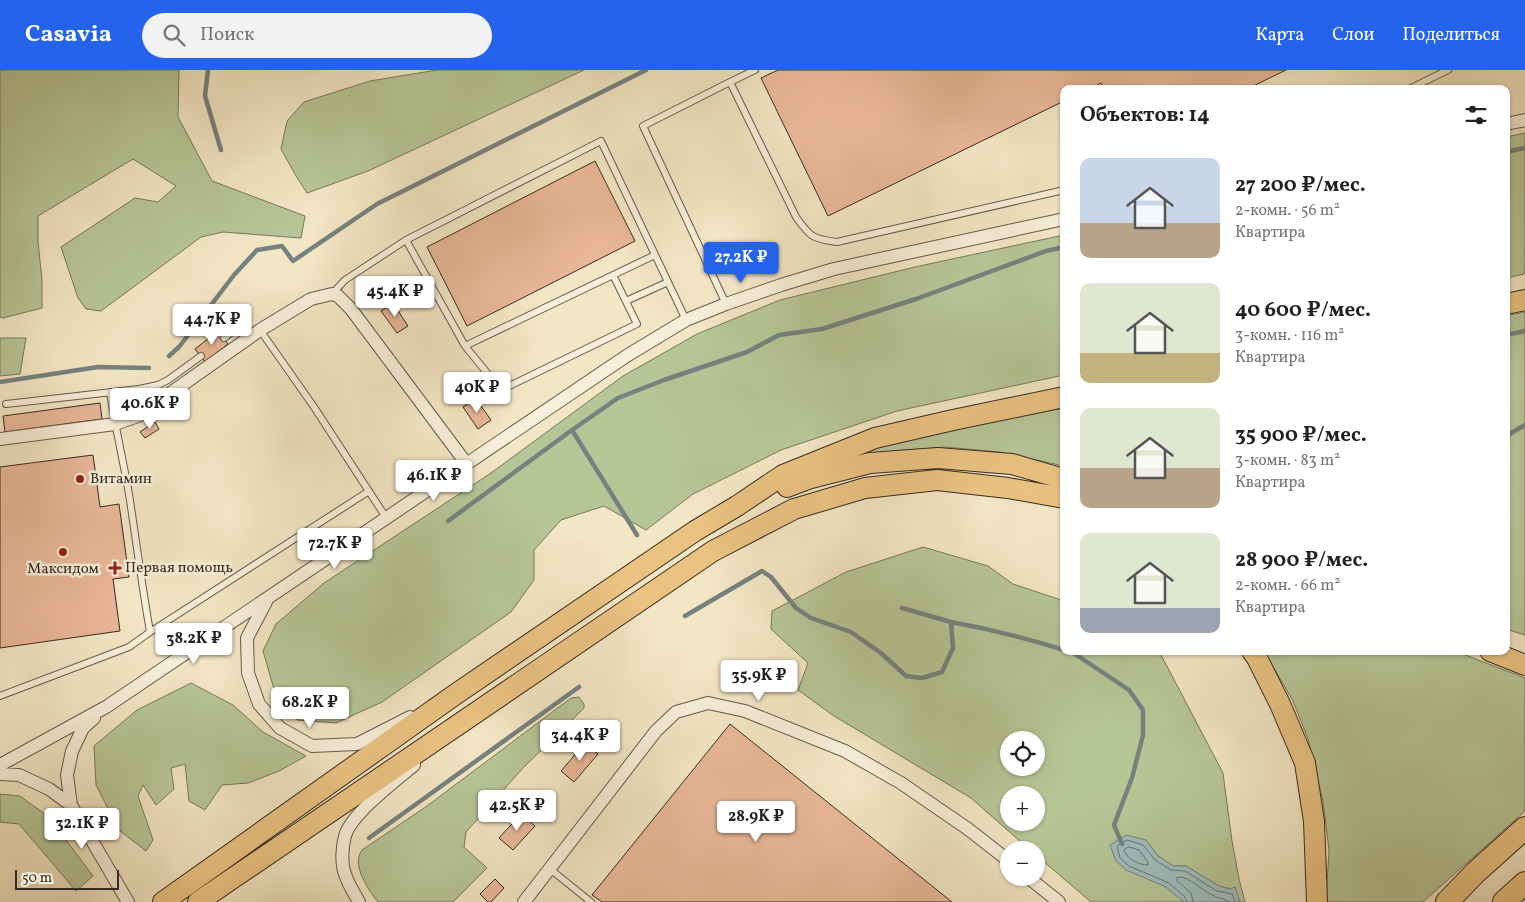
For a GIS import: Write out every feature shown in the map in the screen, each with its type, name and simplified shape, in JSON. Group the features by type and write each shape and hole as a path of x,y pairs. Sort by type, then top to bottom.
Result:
{"highway":[{"path":"1447,902 1476,872 1525,828"},
{"path":"1504,902 1525,883"}],"main road":[{"path":"1510,303 1525,300"},
{"path":"162,902 453,696 695,531 783,475 875,438 1060,398"},
{"path":"737,506 811,478 870,463 938,458 1012,464 1060,492"},
{"path":"198,902 713,551 794,509 865,488 938,480 1060,493"},
{"path":"1510,647 1525,653"},
{"path":"1255,655 1280,704 1305,763 1314,821 1317,902"},
{"path":"1501,655 1525,664"},
{"path":"224,902 271,851"}],"street":[{"path":"1510,123 1525,120"},
{"path":"0,765 106,707 387,519 466,463 628,355 686,320 726,304 834,269 1060,220"},
{"path":"0,439 114,424 138,416 260,330 310,299 332,294 338,296 351,309 466,463"},
{"path":"267,600 247,638 248,673 259,704 280,728 312,746 357,744 453,696"},
{"path":"524,902 656,731 676,712 708,703 745,711 845,751 908,788 968,829 1000,854"},
{"path":"71,805 67,775 72,751 84,728 106,707"},
{"path":"359,902 344,873 342,852 345,834 372,800 475,714"},
{"path":"0,774 20,775 49,789 71,805 118,882 128,902"},
{"path":"1039,886 1059,902"}],"lane":[{"path":"726,304 644,126 755,70"},
{"path":"1417,85 1448,70"},
{"path":"730,82 796,217 806,232 819,239 837,242 1060,191"},
{"path":"332,294 345,280 406,240 601,141 686,320"},
{"path":"406,240 465,346 500,390 637,324 613,275"},
{"path":"465,346 655,255"},
{"path":"626,301 668,282"},
{"path":"224,338 240,326 249,338"},
{"path":"260,330 309,400 387,519"},
{"path":"6,404 158,385 168,380 200,356"},
{"path":"110,392 114,424 120,443 129,494 150,632"},
{"path":"0,696 130,647 150,632 369,490"},
{"path":"550,869 591,902"}],"green space":[{"path":"0,70 179,70 178,117 212,181 305,216 301,238 223,232 201,237 101,311 86,309 78,298 61,247 135,198 158,202 176,186 133,159 38,216 42,308 3,318 0,317"},
{"path":"437,70 584,70 368,171 307,193 281,149 287,121 304,102 370,81"},
{"path":"1525,133 1525,271 1524,274 1510,277 1510,136"},
{"path":"1060,236 1060,376 897,411 781,450 693,494 646,530 604,506 561,520 534,550 534,580 511,612 382,702 336,723 297,720 274,689 263,651 276,624 324,583 491,473 623,376 697,334 780,300 915,267"},
{"path":"1525,312 1525,635 1510,630 1510,315"},
{"path":"0,338 26,338 20,374 0,376"},
{"path":"1060,409 1060,465 1000,452 945,447 847,455 923,434"},
{"path":"923,547 988,566 1013,584 1060,600 1060,655 1161,655 1223,773 1232,841 1245,902 1240,902 1230,889 1219,886 1186,866 1173,866 1158,856 1146,840 1149,879 1166,887 1184,902 1091,902 1045,863 1045,841 1020,841 1008,831 1045,831 1045,786 1000,786 1000,824 971,798 834,716 798,690 808,663 771,629 772,611 846,572"},
{"path":"1266,655 1465,655 1525,678 1525,811 1423,902 1326,902 1329,850 1323,801 1308,739 1293,701"},
{"path":"191,683 233,705 263,732 306,756 279,771 248,783 222,785 205,810 189,801 185,764 171,768 174,789 156,805 143,785 138,796 153,840 146,851 119,830 96,785 94,746 137,710"},
{"path":"579,697 584,704 584,708 523,768 466,832 464,847 487,868 453,902 378,902 367,887 359,868 359,856 362,850 427,806 571,698"},
{"path":"0,794 20,796 49,817 93,876 76,891 19,824 0,822"}],"water":[{"path":"1126,835 1146,840 1158,856 1173,866 1186,866 1219,886 1230,889 1235,887 1240,902 1184,902 1166,887 1126,870 1116,861 1110,845"}],"building":[{"path":"778,70 1286,70 1255,85 1102,85 1101,83 1097,85 1060,85 1060,103 828,216 761,78"},
{"path":"595,161 635,241 467,326 427,247"},
{"path":"393,303 408,326 397,333 381,311"},
{"path":"218,331 228,344 205,362 195,349"},
{"path":"476,399 491,420 478,429 463,407"},
{"path":"100,403 102,419 5,432 3,416"},
{"path":"155,422 159,429 145,438 140,432"},
{"name":"Максидом","path":"93,455 100,507 119,504 129,577 113,579 120,631 0,648 0,467"},
{"path":"730,724 952,902 602,902 592,895"},
{"path":"585,743 598,754 574,782 561,771"},
{"path":"521,814 535,826 513,850 499,838"},
{"path":"495,879 504,888 491,902 488,902 480,894"}],"waterway":[{"path":"208,70 205,96 221,150"},
{"path":"169,356 179,347 234,275 257,250 282,246 293,261 377,204 646,70"},
{"path":"1510,151 1525,148"},
{"path":"448,521 618,398 664,380 747,352 779,335 822,329 916,299 1046,251 1060,248"},
{"path":"1510,334 1525,331"},
{"path":"0,382 98,367 149,368"},
{"path":"1510,434 1525,425"},
{"path":"572,430 637,535"},
{"path":"685,616 762,571 771,577 796,608 811,618 851,632 881,653 906,676 922,678 942,672 953,648 951,622 1008,634 1060,649"},
{"path":"902,608 951,622"},
{"path":"1076,655 1129,690 1143,710 1143,735 1132,778 1114,825 1122,844"},
{"path":"369,838 579,687"}],"place":[{"name":"Витамин","path":"80,479"},
{"name":"Максидом","path":"63,552"},
{"name":"Первая помощь","path":"115,568"}]}
